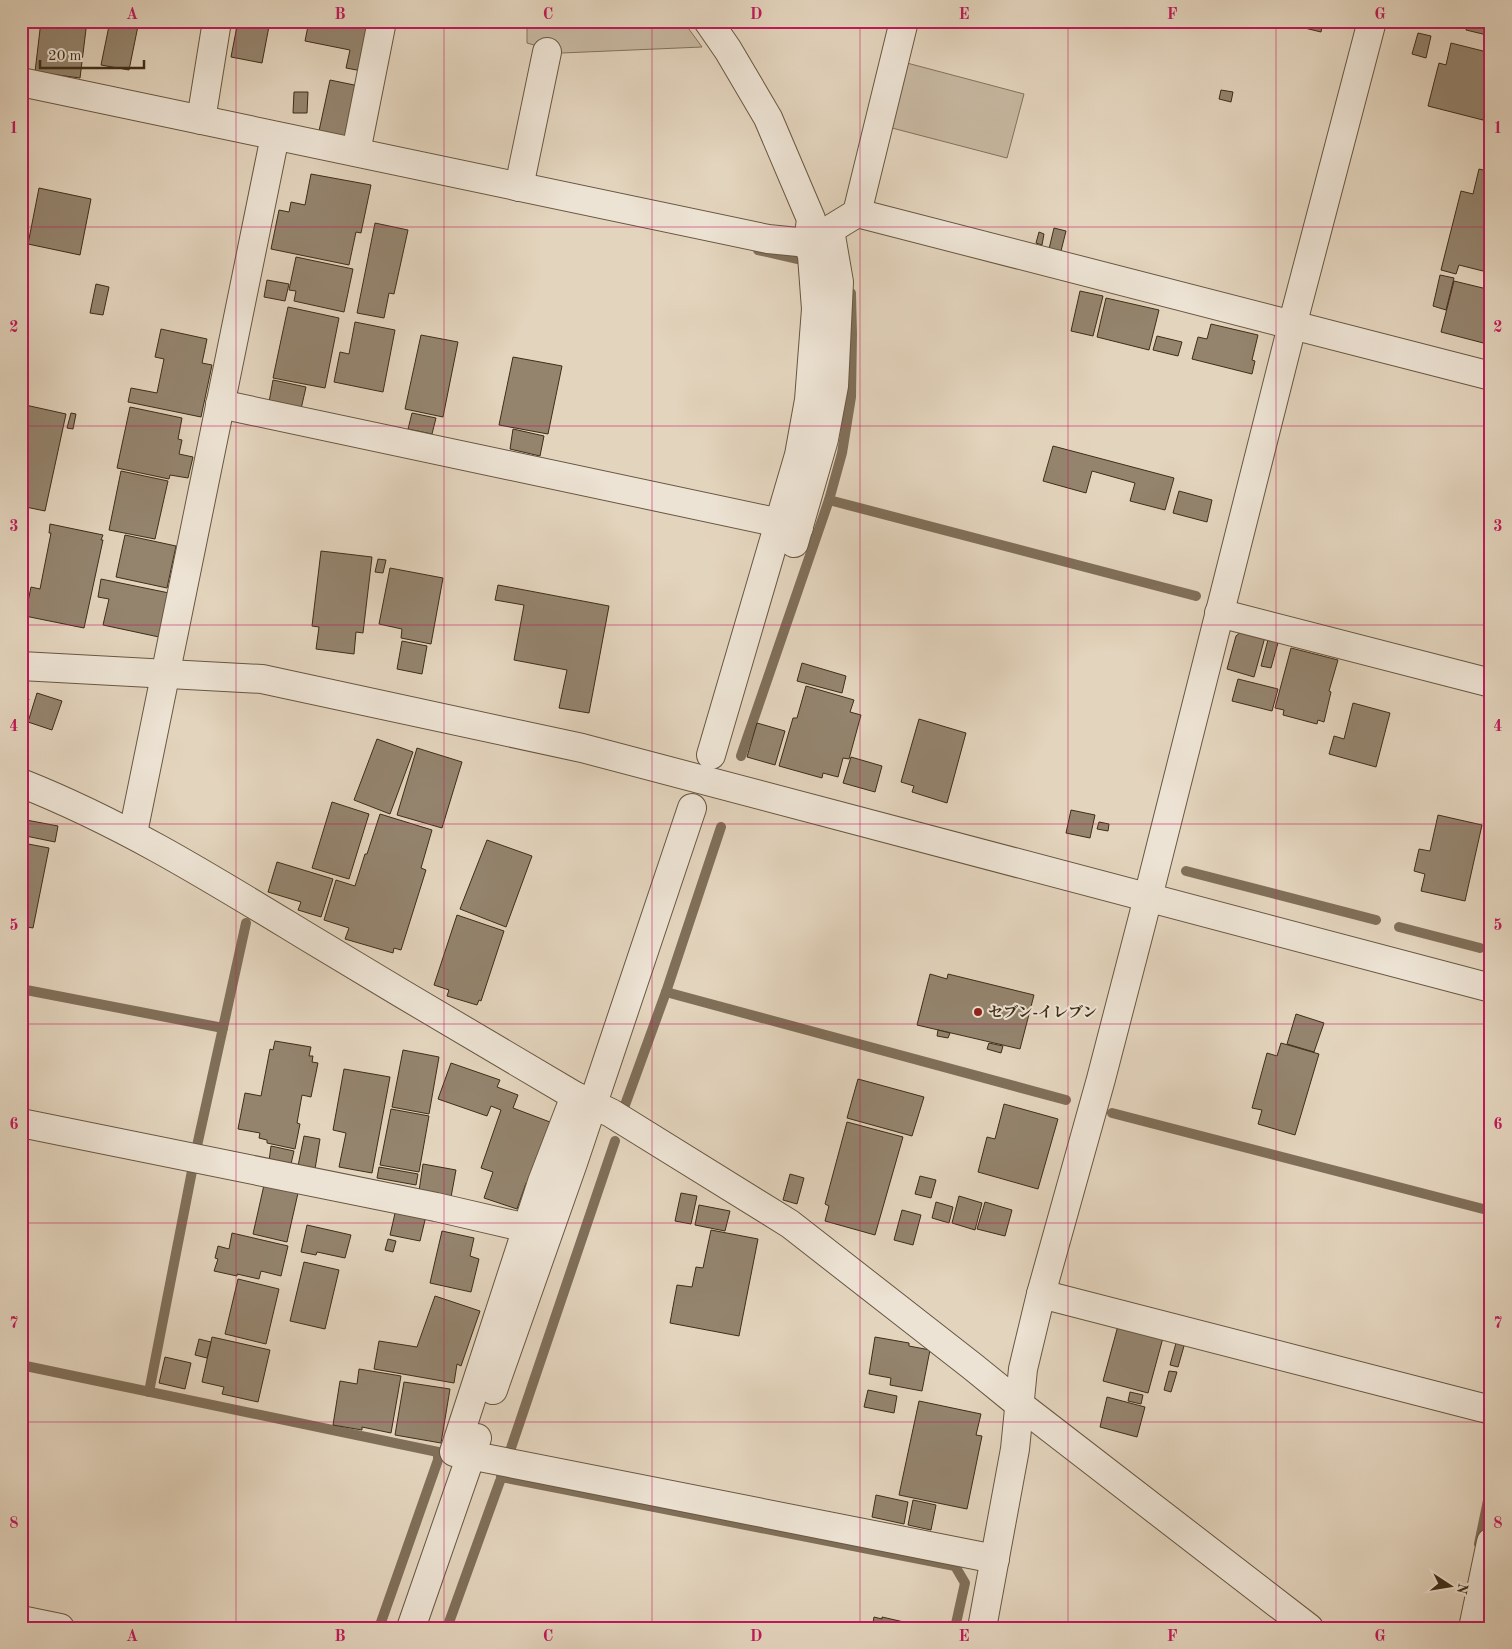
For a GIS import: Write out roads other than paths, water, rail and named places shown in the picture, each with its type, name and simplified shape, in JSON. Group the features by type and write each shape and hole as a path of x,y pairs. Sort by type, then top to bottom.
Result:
{"street":[{"path":"201,120 217,21"},
{"path":"356,152 382,21"},
{"path":"708,21 728,50 768,118 819,236 812,256 816,309 809,400 799,455 790,525 717,782"},
{"path":"21,82 768,239 819,236 857,213 904,21"},
{"path":"982,1628 1015,1449 1023,1369 1041,1294 1101,1078 1148,898 1292,326 1372,21"},
{"path":"519,187 547,52"},
{"path":"133,834 275,136"},
{"path":"857,213 1491,376"},
{"path":"220,404 790,525"},
{"path":"711,755 790,525"},
{"path":"1219,613 1491,683"},
{"path":"21,666 262,679 582,748 717,782 1491,988"},
{"path":"21,783 64,800 133,834 210,877 583,1100 611,1114 790,1224 1020,1405 1309,1628"},
{"path":"393,1628 463,1453 583,1100 692,808"},
{"path":"411,1628 527,1228 542,1182 583,1100"},
{"path":"21,1123 436,1207 527,1228"},
{"path":"1041,1294 1491,1410"},
{"path":"463,1453 995,1558"},
{"path":"1473,1628 1491,1542"},
{"path":"21,1620 60,1628"}],"waterway":[{"path":"758,250 798,259"},
{"path":"741,756 829,500 842,453 851,397 851,293"},
{"path":"829,500 1196,596"},
{"path":"625,1105 666,992 721,827"},
{"path":"1186,871 1376,920"},
{"path":"197,1146 246,923"},
{"path":"1399,927 1480,948"},
{"path":"21,989 223,1028"},
{"path":"666,992 1066,1100"},
{"path":"1112,1113 1491,1211"},
{"path":"511,1448 615,1141"},
{"path":"149,1392 192,1171"},
{"path":"21,1365 438,1452 438,1460 379,1628"},
{"path":"501,1477 955,1566 965,1583 955,1628"},
{"path":"447,1628 500,1481"},
{"path":"1479,1544 1491,1486"}],"place":[{"name":"セブン-イレブン","path":"978,1012"}]}
